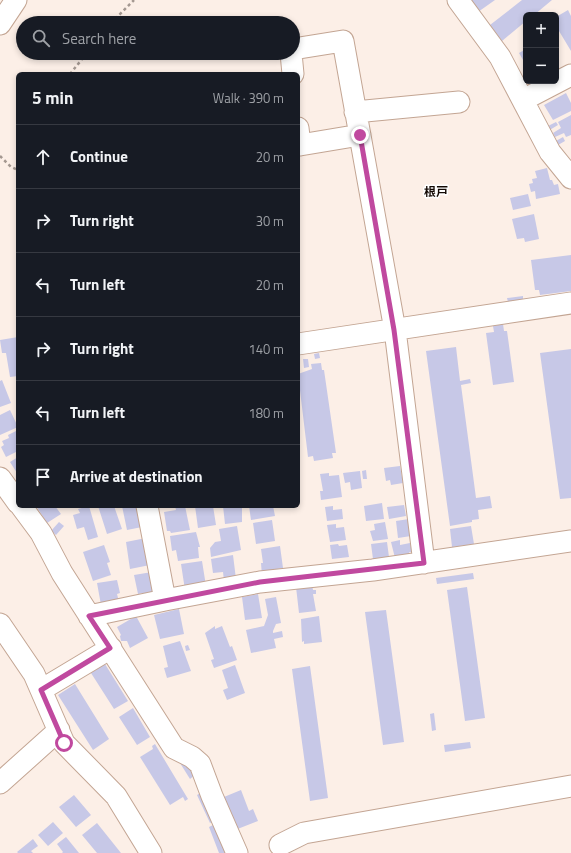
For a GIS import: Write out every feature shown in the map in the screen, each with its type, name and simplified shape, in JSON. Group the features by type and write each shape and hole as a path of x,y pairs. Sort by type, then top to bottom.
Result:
{"street":[{"path":"0,24 16,0"},
{"path":"458,0 500,57 550,152 571,178"},
{"path":"300,48 343,41 394,330 424,563"},
{"path":"292,60 293,72"},
{"path":"523,100 571,75"},
{"path":"355,112 459,102"},
{"path":"300,145 360,135"},
{"path":"300,344 571,304"},
{"path":"0,478 16,500"},
{"path":"22,508 41,534 89,616 174,748 192,757 200,764 212,796 237,853"},
{"path":"147,508 165,600"},
{"path":"89,616 260,582 424,563 571,541"},
{"path":"0,624 34,674 64,743 116,796 148,851"},
{"path":"41,690 110,648"},
{"path":"0,783 59,730"},
{"path":"280,845 304,833 571,786"}],"path":[{"path":"118,16 134,0"},
{"path":"72,72 81,60"},
{"path":"0,156 16,169"}],"building":[{"path":"469,0 495,0 478,12"},
{"path":"522,0 552,0 538,12 523,12 523,24 502,41 490,25"},
{"path":"568,10 571,16 571,51 559,31 559,15"},
{"path":"523,51 523,60 519,53"},
{"path":"566,93 571,103 571,111 553,120 544,105"},
{"path":"571,115 571,135 566,137 564,133 555,137 553,133 561,128 558,122"},
{"path":"556,122 558,125 548,131 546,127"},
{"path":"563,137 565,141 558,145 556,141"},
{"path":"547,168 550,180 552,180 554,185 558,184 560,194 536,199 535,191 531,192 529,184 533,183 532,179 537,178 535,171"},
{"path":"528,194 531,206 513,210 510,198"},
{"path":"534,214 539,239 525,242 524,238 517,239 512,219"},
{"path":"571,255 571,291 540,295 539,290 535,290 531,260"},
{"path":"523,296 523,300 508,302 507,298"},
{"path":"503,324 504,331 507,331 514,382 493,385 486,333 494,332 493,326"},
{"path":"16,337 16,376 10,377 6,353 2,353 0,340"},
{"path":"456,347 460,381 470,379 471,383 461,385 476,498 490,496 492,508 478,510 479,519 472,520 472,522 450,526 426,351"},
{"path":"571,349 571,498 560,499 540,353"},
{"path":"319,353 320,358 315,359 314,354"},
{"path":"303,359 308,359 309,367 304,368"},
{"path":"321,363 322,370 324,370 336,453 332,453 333,458 314,461 313,456 308,457 300,391 300,373 312,369 311,364"},
{"path":"2,380 11,403 0,407 0,381"},
{"path":"10,410 16,423 16,428 0,435 0,415"},
{"path":"16,431 16,452 6,457 1,447 4,445 2,441 9,438 8,435"},
{"path":"16,458 16,471 10,462"},
{"path":"400,466 403,483 391,485 390,480 386,481 384,468"},
{"path":"366,470 367,479 363,479 362,471"},
{"path":"360,471 362,488 351,490 350,482 345,483 343,473"},
{"path":"329,473 329,476 339,475 342,497 321,500 320,491 323,491 320,474"},
{"path":"382,503 384,519 366,521 364,506"},
{"path":"404,505 406,516 389,519 387,507"},
{"path":"333,506 333,510 342,509 343,519 327,521 325,507"},
{"path":"37,508 56,508 61,514 47,523"},
{"path":"90,508 98,537 88,540 84,527 77,529 73,515 80,513 78,509"},
{"path":"99,508 115,508 122,529 107,534"},
{"path":"122,508 138,508 142,527 127,530"},
{"path":"176,508 185,508 190,530 171,533 170,531 167,531 164,512 176,510"},
{"path":"195,508 213,508 216,525 198,528"},
{"path":"223,508 242,508 242,522 225,524"},
{"path":"249,508 273,508 275,516 251,520"},
{"path":"409,519 411,536 398,538 396,521"},
{"path":"272,520 275,541 256,544 253,523"},
{"path":"59,522 64,526 56,535 51,531"},
{"path":"385,522 388,539 373,541 370,531 375,530 374,524"},
{"path":"336,524 336,528 344,527 346,540 330,542 327,525"},
{"path":"237,526 241,550 211,557 210,548 215,542 221,541 219,529"},
{"path":"471,526 474,544 452,547 450,529"},
{"path":"196,532 200,547 198,547 199,558 178,561 176,550 172,551 170,536"},
{"path":"146,538 150,565 130,569 126,542"},
{"path":"400,540 400,545 410,543 412,552 409,552 410,556 395,558 391,542"},
{"path":"387,542 389,557 373,559 371,544"},
{"path":"338,544 339,546 347,545 349,557 332,559 330,545"},
{"path":"104,545 110,562 107,563 111,575 93,581 83,552"},
{"path":"280,546 283,568 277,569 278,573 262,576 261,563 263,563 261,549"},
{"path":"233,555 236,579 224,581 223,572 213,573 211,559"},
{"path":"202,561 206,586 185,590 181,564"},
{"path":"152,572 154,595 144,597 143,593 138,594 134,575"},
{"path":"473,573 474,579 437,584 436,578"},
{"path":"117,580 120,593 117,594 119,602 101,605 97,583"},
{"path":"312,585 313,590 316,590 316,594 313,594 316,611 299,613 296,587"},
{"path":"467,587 485,718 465,721 447,590"},
{"path":"258,594 262,618 245,620 242,597"},
{"path":"276,597 281,623 276,624 273,633 282,631 283,637 274,639 276,648 251,653 246,630 264,626 268,615 265,599"},
{"path":"179,609 184,634 160,639 154,615"},
{"path":"386,610 404,742 383,745 365,612"},
{"path":"136,616 148,638 130,648 127,641 121,641 121,635 117,627"},
{"path":"319,616 322,642 304,644 304,641 302,642 301,619"},
{"path":"215,626 215,629 222,626 237,660 214,668 211,660 214,659 205,633"},
{"path":"180,641 191,671 167,678 164,668 168,667 163,646"},
{"path":"188,645 190,650 186,651 185,646"},
{"path":"105,664 128,701 114,709 91,673"},
{"path":"235,665 245,693 227,700 223,690 228,688 222,670"},
{"path":"310,666 328,798 310,801 292,669"},
{"path":"75,684 109,739 93,750 58,695"},
{"path":"133,708 150,737 137,745 119,717"},
{"path":"434,713 436,730 432,731 430,714"},
{"path":"470,742 471,748 445,752 444,745"},
{"path":"155,744 188,799 185,801 183,797 170,805 140,757 153,749 152,746"},
{"path":"186,760 195,775 190,779 180,763"},
{"path":"241,790 249,811 253,809 258,821 235,830 224,797"},
{"path":"202,792 214,821 210,823 197,795"},
{"path":"74,795 91,815 76,827 59,807"},
{"path":"53,822 63,833 48,846 38,835"},
{"path":"97,823 121,853 97,853 82,835"},
{"path":"215,824 229,853 219,853 209,827"},
{"path":"66,837 79,853 62,853 63,852 57,844"},
{"path":"33,839 38,846 31,851 33,853 17,852"}],"district":[{"name":"根戸","path":"436,191"}],"route":[{"path":"64,743 41,690 110,648 89,616 260,582 424,563 394,330 360,135"}]}
